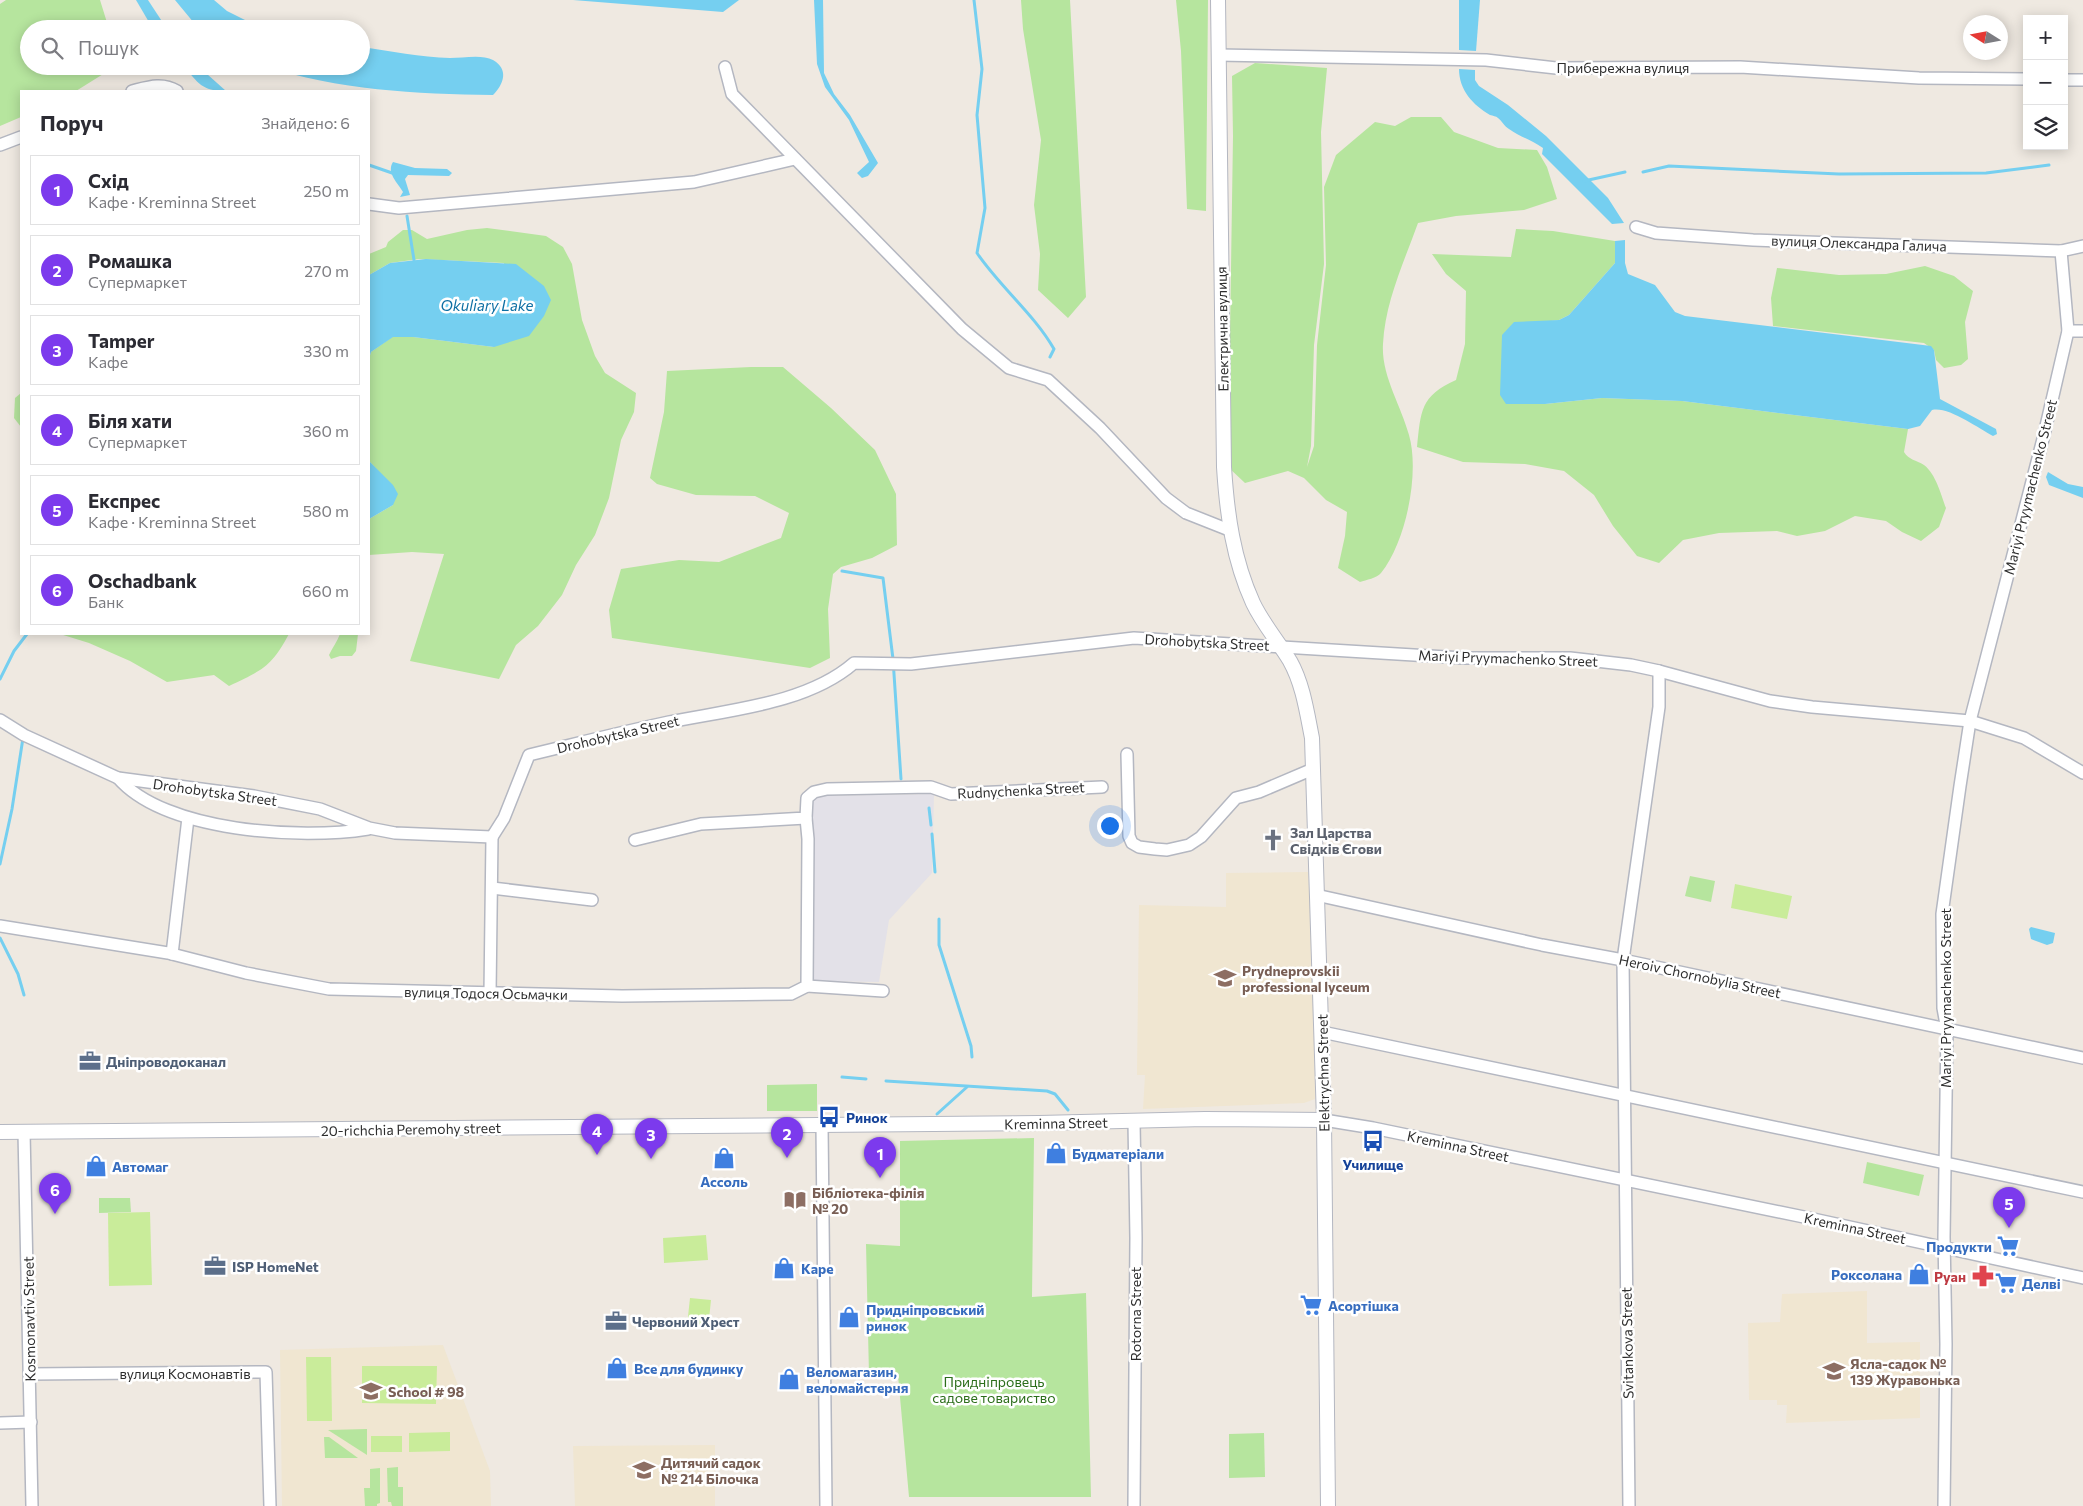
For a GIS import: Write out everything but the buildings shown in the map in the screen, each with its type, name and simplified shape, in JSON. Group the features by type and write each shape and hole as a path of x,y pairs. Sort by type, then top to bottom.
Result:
{"street":[{"name":"Електрична вулиця","path":"1218,0 1224,467 1229,530 1239,568 1253,603 1280,646"},
{"name":"Прибережна вулиця","path":"1218,54 1486,60 1556,68 1740,67 1919,78 2023,79"},
{"path":"725,67 732,94 962,329 1009,368 1048,380 1100,428 1166,498 1186,513 1229,530"},
{"path":"2068,80 2083,80"},
{"path":"136,90 152,86 166,86 175,90"},
{"path":"0,145 20,137"},
{"path":"370,204 399,208 694,182 795,159"},
{"name":"вулиця Олександра Галича","path":"1636,227 1656,233 1753,240 2061,251 2083,246"},
{"name":"Mariyi Pryymachenko Street","path":"1944,1506 1944,1165 1947,1030 1943,1008 1942,914 1970,721 2041,448 2068,331 2061,251"},
{"path":"2068,331 2083,332"},
{"name":"Drohobytska Street","path":"0,720 24,735 118,778 273,799 320,809 368,828 395,833 492,837 504,818 529,755 670,722 748,709 838,678 854,663 911,664 1134,638 1280,646"},
{"name":"Mariyi Pryymachenko Street","path":"1280,646 1463,658 1570,658 1631,665 1770,702 1812,708 1970,721 2024,738 2083,772"},
{"name":"Elektrychna Street","path":"1280,646 1291,663 1305,702 1312,738 1324,1120 1328,1506"},
{"name":"Svitankova Street","path":"1630,1506 1623,960 1659,707 1659,671"},
{"path":"1127,754 1129,836 1132,843 1139,847 1167,850 1190,845 1201,838 1236,798 1259,792 1313,769"},
{"name":"Drohobytska Street","path":"118,778 136,795 188,818 228,825 308,834 336,834 368,828"},
{"name":"Rudnychenka Street","path":"806,818 806,798 814,792 827,789 932,787 951,794 1102,787"},
{"path":"172,954 188,818"},
{"path":"635,840 701,824 806,818 808,839 807,986 883,991"},
{"path":"490,993 492,837"},
{"path":"492,888 592,900"},
{"name":"Heroiv Chornobylia Street","path":"1316,894 1542,945 1623,960 2083,1058"},
{"name":"вулиця Тодося Осьмачки","path":"0,926 172,954 246,973 328,989 772,996 791,994 807,986"},
{"path":"1322,1032 1944,1165 2083,1192"},
{"name":"Kreminna Street","path":"822,1125 1264,1119 1324,1120 1364,1126 1944,1247 2083,1278"},
{"name":"Rotorna Street","path":"1134,1122 1136,1238 1134,1506"},
{"path":"822,1125 826,1506"},
{"name":"20-richchia Peremohy street","path":"0,1132 822,1125"},
{"name":"Kosmonavtiv Street","path":"24,1132 32,1506"},
{"name":"вулиця Космонавтів","path":"30,1374 266,1372 270,1506"},
{"path":"0,1423 31,1422"}],"shaded area":[{"path":"934,794 932,873 889,920 879,982 812,981 813,796"},
{"name":"Prydneprovskii professional lyceum","path":"1308,872 1313,962 1315,1099 1304,1103 1143,1109 1145,1075 1137,1075 1139,905 1226,907 1226,873"},
{"name":"Ясла-садок № 139 Журавонька","path":"1867,1291 1867,1343 1920,1342 1920,1418 1786,1423 1787,1405 1777,1405 1777,1400 1749,1400 1748,1323 1780,1322 1782,1294"},
{"name":"School # 98","path":"443,1345 490,1471 491,1506 282,1506 280,1350"},
{"name":"Дитячий садок № 214 Білочка","path":"715,1445 715,1506 575,1506 573,1446"}],"green space":[{"path":"6,0 100,0 106,20 20,20 20,75 102,75 78,90 20,90 20,117 0,126 0,4"},
{"path":"1021,0 1070,0 1086,297 1068,318 1038,290 1040,254 1034,205 1041,140 1023,29"},
{"path":"1176,0 1208,0 1206,211 1187,209 1181,51"},
{"path":"1255,63 1327,68 1321,132 1324,264 1314,345 1311,446 1307,467 1314,446 1317,345 1326,265 1324,187 1336,155 1375,122 1395,126 1411,117 1441,117 1454,132 1498,148 1537,150 1547,167 1557,199 1524,210 1456,216 1418,223 1391,298 1383,344 1383,356 1388,379 1409,435 1413,468 1412,487 1404,526 1390,560 1379,575 1360,582 1338,568 1345,536 1347,512 1326,500 1304,478 1288,471 1245,483 1228,467 1233,136 1232,76"},
{"path":"487,228 546,236 563,247 572,264 582,320 595,356 605,373 636,393 634,412 621,440 609,498 595,535 576,565 562,595 538,626 516,645 499,679 410,661 444,554 412,552 370,555 370,518 393,505 380,473 370,462 371,352 392,337 413,337 494,347 504,263 419,259 390,263 370,274 370,254 386,247 388,242 403,230 412,230 427,239 467,230"},
{"path":"1516,229 1553,231 1615,241 1615,263 1569,315 1559,320 1543,322 1545,404 1602,398 1682,401 1908,429 1904,452 1910,458 1924,465 1932,474 1946,508 1939,527 1921,541 1902,532 1886,521 1855,516 1825,531 1797,536 1777,531 1719,533 1683,540 1659,563 1637,556 1613,526 1594,495 1564,471 1525,464 1463,462 1417,447 1424,406 1435,392 1456,380 1465,344 1466,291 1446,274 1432,254 1511,257"},
{"path":"1925,266 1954,276 1973,291 1965,322 1968,359 1961,365 1944,368 1936,360 1934,350 1924,343 1773,326 1771,298 1777,268 1839,275 1886,274"},
{"path":"783,367 831,408 875,450 896,494 897,545 872,558 841,567 833,574 828,609 830,658 810,668 612,638 609,610 621,569 679,560 719,562 781,538 789,513 755,496 696,495 657,484 650,478 664,412 667,371"},
{"path":"20,394 20,426 14,418 15,398"},
{"path":"63,635 288,635 271,661 250,676 229,686 214,675 167,682 130,661 89,643"},
{"path":"339,635 358,635 356,651 352,656 340,656 331,659 329,655"},
{"path":"1690,876 1715,881 1711,902 1685,896"},
{"path":"1735,884 1792,896 1787,919 1731,908"},
{"path":"817,1084 817,1111 767,1111 767,1085"},
{"name":"Придніпровець садове товариство","path":"1034,1138 1032,1297 1086,1293 1091,1497 909,1497 898,1375 869,1375 866,1244 900,1246 900,1141"},
{"path":"1867,1162 1924,1175 1919,1196 1863,1183"},
{"path":"99,1198 130,1198 131,1212 99,1213"},
{"path":"150,1212 152,1285 109,1286 108,1213"},
{"path":"706,1235 708,1260 664,1263 663,1238"},
{"path":"690,1298 711,1300 708,1329 687,1326"},
{"path":"306,1357 331,1357 332,1421 307,1421"},
{"path":"362,1366 437,1366 436,1404 362,1403"},
{"path":"367,1429 367,1455 328,1430"},
{"path":"450,1432 450,1451 409,1452 409,1433"},
{"path":"1264,1433 1265,1477 1229,1478 1229,1434"},
{"path":"371,1436 402,1436 402,1452 371,1452"},
{"path":"324,1437 329,1437 358,1458 325,1458"},
{"path":"398,1467 398,1487 403,1487 403,1506 392,1506 391,1502 388,1502 387,1468"},
{"path":"380,1468 380,1503 377,1506 365,1506 364,1488 370,1488 370,1469"}],"water":[{"path":"136,0 148,0 161,20 148,20"},
{"path":"175,0 214,0 227,11 245,20 192,20"},
{"path":"573,0 739,0 723,12"},
{"path":"814,0 823,0 824,73 834,94 850,115 878,163 868,176 862,178 857,173 869,162 849,120 825,87 817,64"},
{"path":"1459,0 1480,0 1476,51 1459,50"},
{"path":"370,48 450,58 489,58 498,64 503,72 500,86 493,95 406,92 320,81 296,75 370,75"},
{"path":"1459,69 1475,70 1475,80 1479,86 1508,105 1546,136 1608,198 1624,223 1612,224 1542,154 1543,148 1513,132 1497,117 1478,107 1468,96 1461,84"},
{"path":"191,75 208,75 225,90 206,88"},
{"path":"393,162 415,168 447,169 452,173 449,176 408,175 405,179 410,195 400,197 403,192 392,174 391,166"},
{"path":"1625,240 1625,263 1628,274 1655,285 1675,312 1685,316 1931,346 1934,350 1940,399 1996,429 1997,434 1993,436 1954,414 1939,410 1932,410 1920,426 1908,429 1682,401 1602,398 1545,404 1506,404 1500,395 1502,335 1514,322 1559,320 1569,315 1615,263 1615,241"},
{"name":"Okuliary Lake","path":"426,259 516,264 544,286 551,300 544,316 529,336 494,347 413,337 393,337 371,352 370,356 370,274 390,263"},
{"path":"370,462 393,485 398,494 393,505 370,518"},
{"path":"2048,472 2068,484 2083,487 2083,498 2049,485 2046,477"},
{"path":"2031,927 2055,933 2053,943 2047,945 2031,939 2029,929"}],"waterway":[{"path":"974,0 982,69 977,115 985,208 977,253 1046,336 1054,349 1050,357"},
{"path":"370,165 395,174"},
{"path":"1643,172 1669,166 1839,174 1986,173 2049,165"},
{"path":"1584,181 1625,172"},
{"path":"407,216 414,260"},
{"path":"842,571 883,578 893,659 901,779"},
{"path":"0,679 14,651 26,635"},
{"path":"0,864 12,809 23,738"},
{"path":"929,808 931,825"},
{"path":"932,834 935,872"},
{"path":"939,919 939,945 971,1046 972,1057"},
{"path":"0,938 18,974 24,995"},
{"path":"842,1077 866,1079"},
{"path":"886,1081 1047,1091 1055,1094 1068,1110"},
{"path":"937,1114 967,1087"}],"place":[{"name":"Зал Царства Свідків Єгови","path":"1273,840"},
{"name":"Prydneprovskii professional lyceum","path":"1225,978"},
{"name":"Дніпроводоканал","path":"90,1061"},
{"name":"Ринок","path":"829,1117"},
{"name":"Училище","path":"1373,1141"},
{"name":"Будматеріали","path":"1056,1153"},
{"name":"Біля хати","path":"597,1155"},
{"name":"Ассоль","path":"724,1158"},
{"name":"Ромашка","path":"787,1158"},
{"name":"Tamper","path":"651,1159"},
{"name":"Автомаг","path":"96,1166"},
{"name":"Схід","path":"880,1178"},
{"name":"Бібліотека-філія № 20","path":"795,1200"},
{"name":"Oschadbank","path":"55,1214"},
{"name":"Експрес","path":"2009,1228"},
{"name":"Продукти","path":"2008,1246"},
{"name":"ISP HomeNet","path":"215,1266"},
{"name":"Каре","path":"784,1268"},
{"name":"Роксолана","path":"1919,1274"},
{"name":"Руан","path":"1983,1276"},
{"name":"Делві","path":"2006,1283"},
{"name":"Асортішка","path":"1311,1305"},
{"name":"Придніпровський ринок","path":"849,1317"},
{"name":"Червоний Хрест","path":"616,1321"},
{"name":"Все для будинку","path":"617,1368"},
{"name":"Ясла-садок № 139 Журавонька","path":"1834,1371"},
{"name":"Веломагазин, веломайстерня","path":"789,1379"},
{"name":"School # 98","path":"371,1391"},
{"name":"Дитячий садок № 214 Білочка","path":"644,1470"}]}
